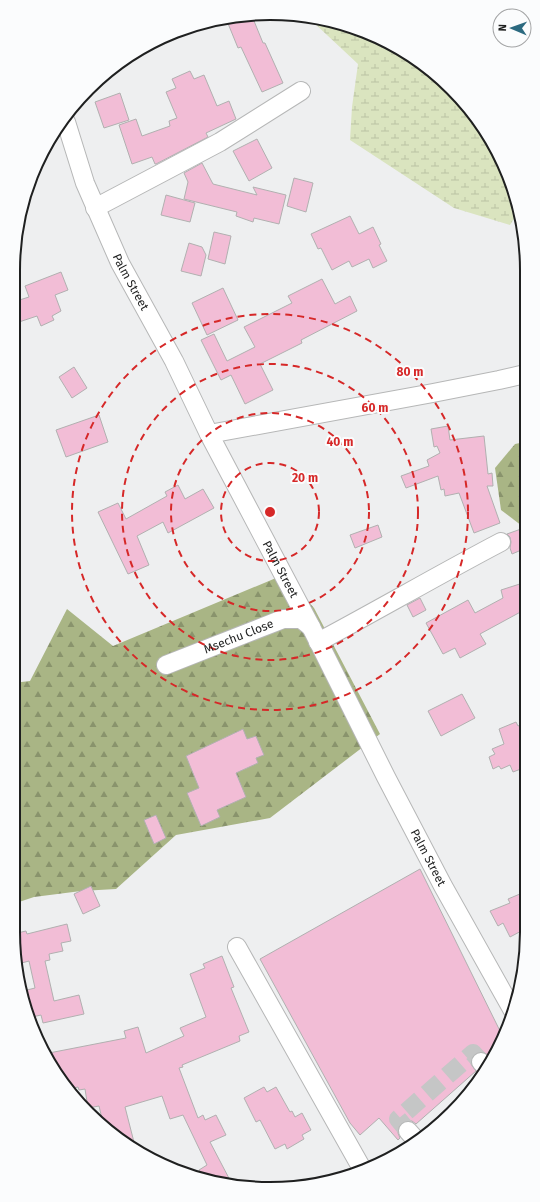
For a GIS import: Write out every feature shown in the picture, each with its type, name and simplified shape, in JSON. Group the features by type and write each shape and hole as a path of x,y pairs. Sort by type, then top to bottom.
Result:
{"street":[{"path":"95,208 220,142 301,91"},
{"name":"Palm Street","path":"67,125 85,183 120,263 174,361 209,434 315,634 418,838 509,1004"},
{"path":"209,434 433,393 520,375"},
{"path":"315,634 369,615 438,575 501,542"},
{"name":"Msechu Close","path":"166,665 283,619 301,619 315,634"},
{"path":"237,947 360,1165"}],"green space":[{"path":"316,24 350,33 395,53 435,82 447,93 478,131 494,159 507,190 514,218 510,225 454,208 350,140 352,107 358,64"},
{"path":"520,443 520,524 501,510 495,468 515,444"},
{"path":"276,578 304,597 314,608 380,734 270,818 176,835 116,889 81,891 34,897 20,902 20,682 30,681 67,609 113,646"}],"building":[{"path":"254,21 283,83 262,92 241,47 238,48 228,24"},
{"path":"190,71 194,79 204,75 217,106 229,101 236,119 206,133 208,137 156,164 152,157 132,164 119,125 136,119 142,136 170,126 169,121 177,118 166,92 176,88 172,79"},
{"path":"120,93 129,120 104,128 95,102"},
{"path":"257,139 272,168 249,181 233,151"},
{"path":"202,163 213,184 257,195 253,187 286,195 279,224 254,218 253,222 236,216 237,212 184,199 188,182 184,173"},
{"path":"294,178 313,183 306,212 287,206"},
{"path":"166,195 195,203 190,222 161,215"},
{"path":"350,216 359,234 373,227 381,244 379,245 387,261 373,268 369,259 352,267 349,261 332,270 321,248 318,249 311,234"},
{"path":"214,232 231,236 225,264 208,259"},
{"path":"189,243 202,247 206,255 201,276 181,271"},
{"path":"61,272 68,290 55,295 61,311 52,316 54,320 41,326 37,316 20,322 20,300 29,297 25,286"},
{"path":"322,279 335,304 350,296 357,311 301,340 302,343 260,364 273,390 245,404 231,375 221,380 201,340 214,334 227,361 255,347 244,327 292,303 288,296"},
{"path":"223,288 238,320 207,335 192,303"},
{"path":"74,367 87,388 72,398 59,377"},
{"path":"99,415 108,442 66,457 56,430"},
{"path":"448,426 450,440 484,436 488,474 492,473 493,486 487,486 500,523 474,533 459,493 445,496 444,489 441,490 438,476 406,488 401,476 429,466 427,460 440,453 437,446 434,447 431,429"},
{"path":"178,485 185,499 203,489 214,508 168,533 163,522 137,536 149,565 128,574 98,512 118,503 126,519 167,496 165,492"},
{"path":"378,525 382,537 355,548 350,535"},
{"path":"520,529 520,551 512,554 510,548 510,537 507,534"},
{"path":"520,584 520,612 480,634 486,644 460,658 455,648 443,654 426,623 468,600 475,613 503,598 501,590"},
{"path":"420,598 426,610 413,617 407,605"},
{"path":"462,694 475,718 441,736 428,711"},
{"path":"516,722 518,726 520,725 520,769 513,772 510,765 501,769 499,766 493,769 489,757 495,754 492,749 504,744 499,729"},
{"path":"243,729 247,739 256,736 264,755 256,758 258,763 236,773 246,797 217,810 220,817 201,826 187,793 199,788 186,756"},
{"path":"156,815 166,838 154,844 144,820"},
{"path":"420,869 500,1031 488,1055 483,1052 478,1052 474,1054 471,1059 471,1064 476,1071 416,1124 412,1121 401,1123 398,1128 400,1138 398,1140 379,1118 360,1135 350,1123 260,959"},
{"path":"91,886 100,906 83,914 74,894"},
{"path":"520,894 520,932 510,937 503,923 498,926 490,911 510,903 508,899"},
{"path":"67,924 71,941 61,943 63,951 49,954 50,960 45,961 54,1001 79,995 84,1014 43,1023 41,1015 35,1016 27,990 35,988 29,961 22,963 20,932 26,931 27,934"},
{"path":"222,956 234,987 231,988 249,1032 239,1036 240,1041 182,1065 183,1067 179,1068 198,1118 203,1115 205,1120 216,1115 226,1135 210,1142 229,1179 200,1172 199,1170 207,1165 183,1115 170,1119 162,1096 125,1107 134,1142 102,1117 99,1106 92,1107 87,1103 85,1089 79,1090 78,1087 75,1088 51,1053 126,1038 124,1031 138,1027 146,1053 184,1036 180,1028 206,1017 190,974 205,968 203,964"},
{"path":"264,1087 267,1092 276,1087 290,1112 292,1111 295,1117 302,1113 311,1130 302,1135 304,1139 287,1149 285,1144 275,1149 260,1120 256,1122 244,1098"}],"tunnel":[{"path":"408,1131 398,1119 473,1053 481,1062"}]}
